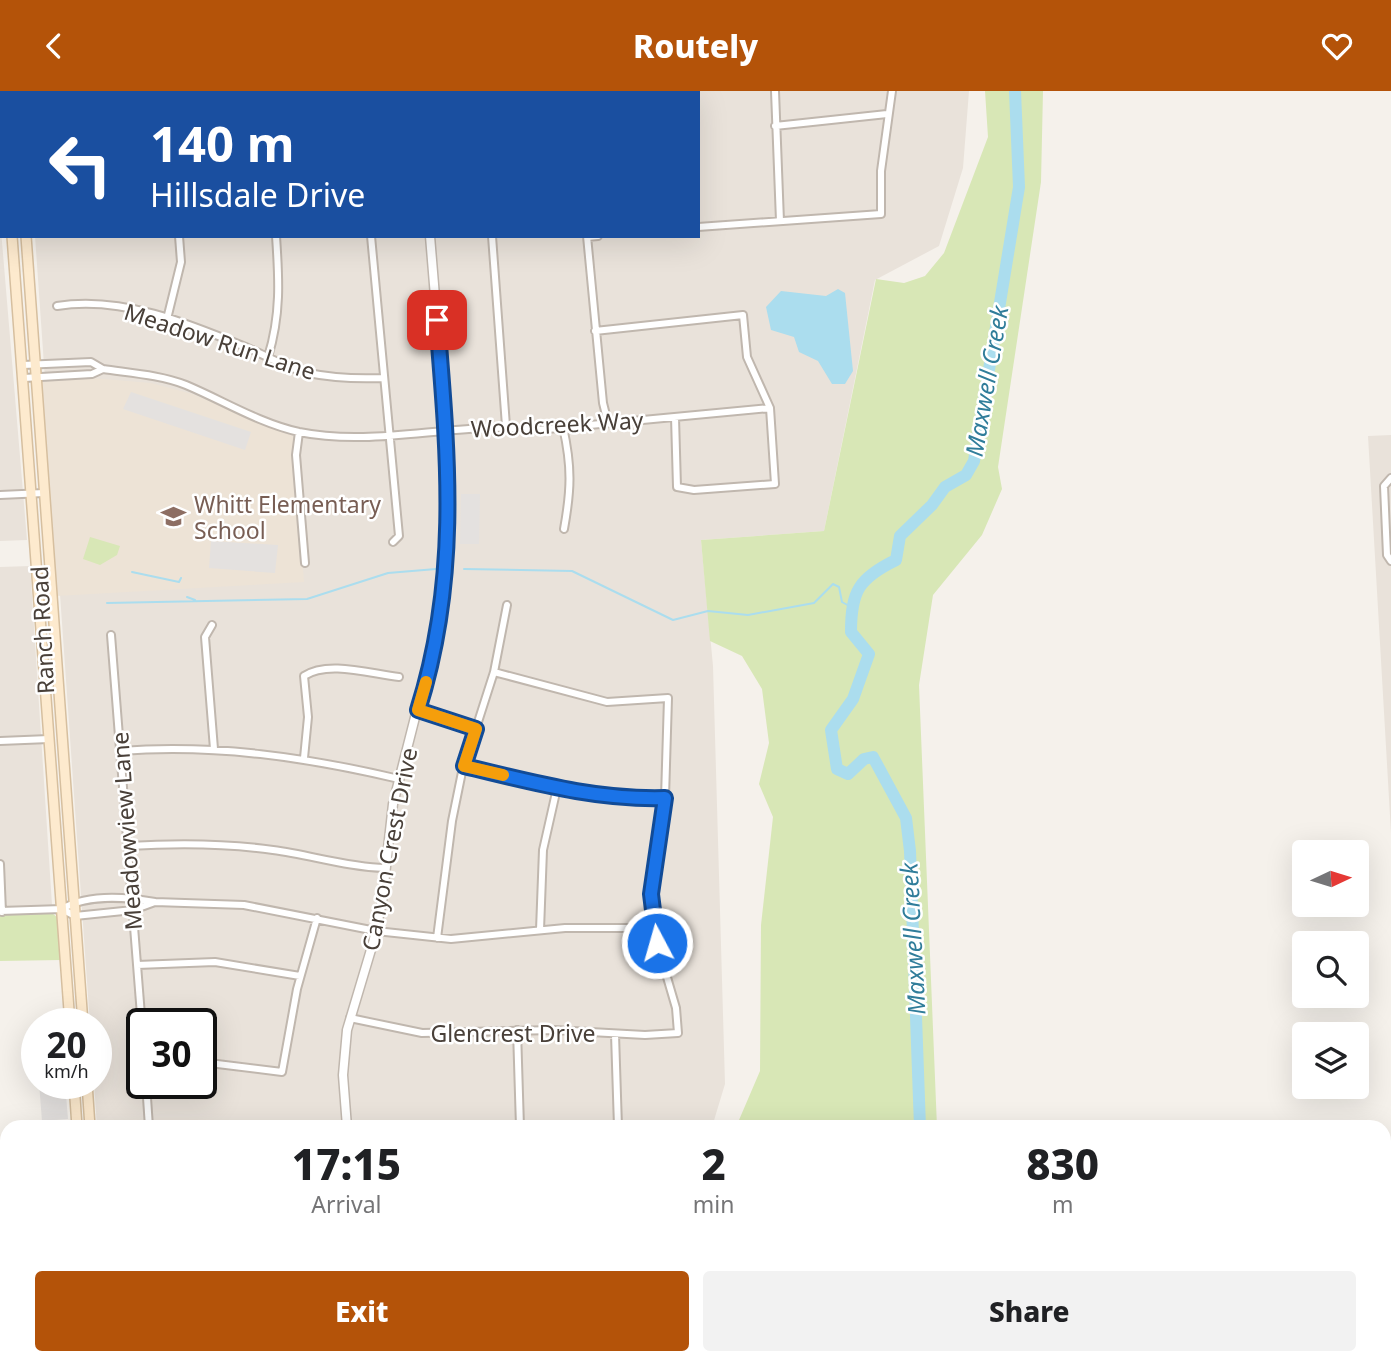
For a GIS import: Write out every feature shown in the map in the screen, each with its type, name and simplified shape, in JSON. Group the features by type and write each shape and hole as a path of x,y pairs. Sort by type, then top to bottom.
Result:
{"main road":[{"name":"Ranch Road","path":"12,238 69,1008"},
{"name":"Ranch Road","path":"26,238 82,1008"},
{"path":"75,1099 77,1120"},
{"path":"88,1099 90,1120"}],"street":[{"path":"775,91 780,221"},
{"path":"700,227 881,214 887,114 892,91"},
{"path":"775,126 887,114"},
{"path":"167,319 181,262 179,238"},
{"path":"268,357 277,327 280,293 276,238"},
{"path":"371,238 382,378 399,537 393,542"},
{"name":"Canyon Crest Drive","path":"346,1120 343,1075 350,1018 376,931 399,779 443,607 450,520 446,431 430,238"},
{"path":"492,238 506,426"},
{"path":"587,238 594,331 608,423"},
{"name":"Meadow Run Lane","path":"57,306 111,306 167,319 305,373 347,379 382,378"},
{"path":"594,331 743,315 747,357 770,408 775,484 694,490 677,487 675,417"},
{"name":"Woodcreek Way","path":"23,365 91,362 103,369 184,384 252,417 299,432 358,438 506,426 537,430 770,408"},
{"name":"Woodcreek Way","path":"24,378 92,374 103,369"},
{"path":"563,428 571,463 571,490 564,529"},
{"path":"299,432 296,455 305,563"},
{"path":"1389,479 1384,486 1387,555 1391,561"},
{"path":"0,495 44,493"},
{"path":"437,938 452,821 464,766 494,672 507,605"},
{"path":"212,625 205,637 214,749"},
{"name":"Meadowview Lane","path":"111,635 140,1008"},
{"path":"304,758 308,717 304,676 313,670 328,669 399,677"},
{"path":"0,864 1,911 62,909 74,902 132,898 155,902 232,903 376,931 437,938 540,930 656,928 651,894 665,798 668,698 607,702 494,672"},
{"path":"418,710 476,729"},
{"path":"0,741 49,739"},
{"path":"120,751 214,749 304,758 399,779"},
{"path":"464,766 606,798 665,798"},
{"path":"540,930 543,850 557,788"},
{"path":"128,846 183,843 234,845 353,866 385,868"},
{"path":"62,909 75,916 133,910 155,902"},
{"path":"217,1064 282,1072 300,977 317,918"},
{"name":"Glencrest Drive","path":"350,1018 422,1033 517,1030 615,1034 678,1033 676,1008 657,943 656,928"},
{"path":"137,965 215,962 300,977"},
{"path":"517,1030 520,1120"},
{"path":"615,1034 618,1120"},
{"path":"147,1099 149,1120"}],"shaded area":[{"path":"700,91 969,91 963,168 939,246 875,280 824,531 701,540 713,666 725,1084 714,1120 97,1120 95,1099 112,1099 112,1008 89,1008 35,238 700,238"},
{"path":"0,238 2,238 27,540 0,541"},
{"name":"Whitt Elementary School","path":"91,378 151,383 192,394 293,436 304,582 56,596 39,382"},
{"path":"131,392 251,432 245,450 123,409"},
{"path":"1391,435 1391,833 1368,436"},
{"path":"461,494 480,494 479,544 460,544"},
{"path":"211,541 278,545 275,573 209,568"},
{"path":"30,566 52,905 0,906 0,567"},
{"path":"40,1099 66,1099 68,1119 42,1120"}],"green space":[{"path":"985,91 1043,91 1041,182 998,467 1002,489 982,535 933,595 919,685 937,1120 739,1120 760,1071 761,925 773,817 759,784 769,743 762,689 742,656 710,641 701,540 824,531 876,279 904,283 925,276 944,253 988,137"},
{"path":"90,537 120,546 117,555 100,565 83,559"},
{"path":"52,913 58,918 61,960 0,961 0,915"}],"water":[{"path":"838,289 845,293 853,371 845,384 832,384 818,361 799,352 794,337 771,330 766,307 781,291 826,296"}],"waterway":[{"name":"Maxwell Creek","path":"920,1120 910,851 906,818 873,757 864,759 848,774 837,769 831,730 853,699 869,654 851,632 855,596 873,573 896,560 900,536 932,505 945,487 966,475 974,461 1019,187 1015,91"},
{"path":"107,603 307,599 388,573 436,569"},
{"path":"464,569 572,571 673,620 708,611 748,615 814,603 833,584 839,587 842,602 851,607"},
{"path":"132,572 179,582 181,578"},
{"path":"187,597 195,600"}],"slow traffic":[{"path":"426,682 418,710 476,729 464,766 503,775"}],"place":[{"name":"Whitt Elementary School","path":"174,517"}],"route":[{"path":"437,320 449,466 450,520 443,607 435,649 418,710 476,729 464,766 606,798 665,798 651,894 657,943"}]}
